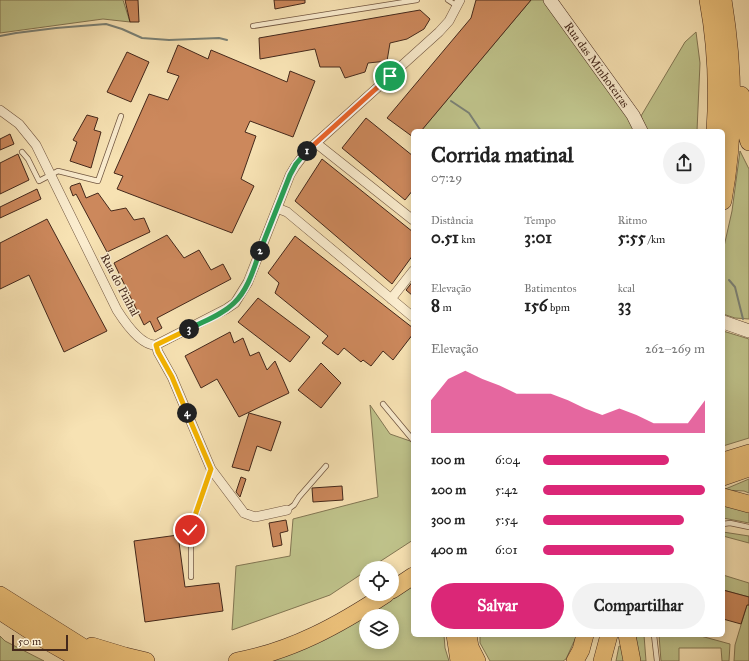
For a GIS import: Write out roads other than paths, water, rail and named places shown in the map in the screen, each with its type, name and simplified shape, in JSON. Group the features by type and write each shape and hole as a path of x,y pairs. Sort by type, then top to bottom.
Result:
{"highway":[{"path":"708,0 716,60 717,100 715,129"},
{"path":"723,0 730,60 732,104 729,153 725,185"},
{"path":"730,60 740,71 745,129 749,142"},
{"path":"725,460 749,453"},
{"path":"725,476 749,468"},
{"path":"725,498 749,504"},
{"path":"399,585 411,577"},
{"path":"0,595 105,661"},
{"path":"237,661 276,651 304,641 345,620 375,601"},
{"path":"0,611 40,637 82,661"},
{"path":"59,632 104,650 146,661"},
{"path":"455,637 459,661"},
{"path":"468,637 470,647 477,661"},
{"path":"575,661 585,637"},
{"path":"586,661 593,637"},
{"path":"602,661 608,637"},
{"path":"627,637 632,661"}],"main road":[{"name":"Rua das Minhoteiras","path":"550,0 633,116 640,129"},
{"path":"725,323 749,331"}],"street":[{"path":"287,510 255,517 244,513 211,469 172,377 158,352 156,345 226,310 235,303 248,282 277,208 296,164 303,154 439,32 449,21 459,3"},
{"name":"Rua do Pinhal","path":"0,110 20,124 36,145 52,174 117,310 125,322 142,340 152,345 156,345"},
{"path":"316,143 411,218"},
{"path":"277,208 287,212 411,315"},
{"path":"391,299 411,274"}],"lane":[{"path":"253,26 417,0"},
{"path":"448,0 459,3"},
{"path":"22,152 28,159 39,181 58,171 98,181 121,116"},
{"path":"383,404 411,438"},
{"path":"287,510 294,505 299,497 326,466"},
{"path":"191,578 190,530 211,469"},
{"path":"725,524 730,523 749,527"},
{"path":"654,637 657,661"}],"waterway":[{"path":"0,36 56,28 106,24 142,38 169,40 219,38 227,40"},
{"path":"451,101 469,113 480,129"},
{"path":"729,280 735,287 743,319"}]}
